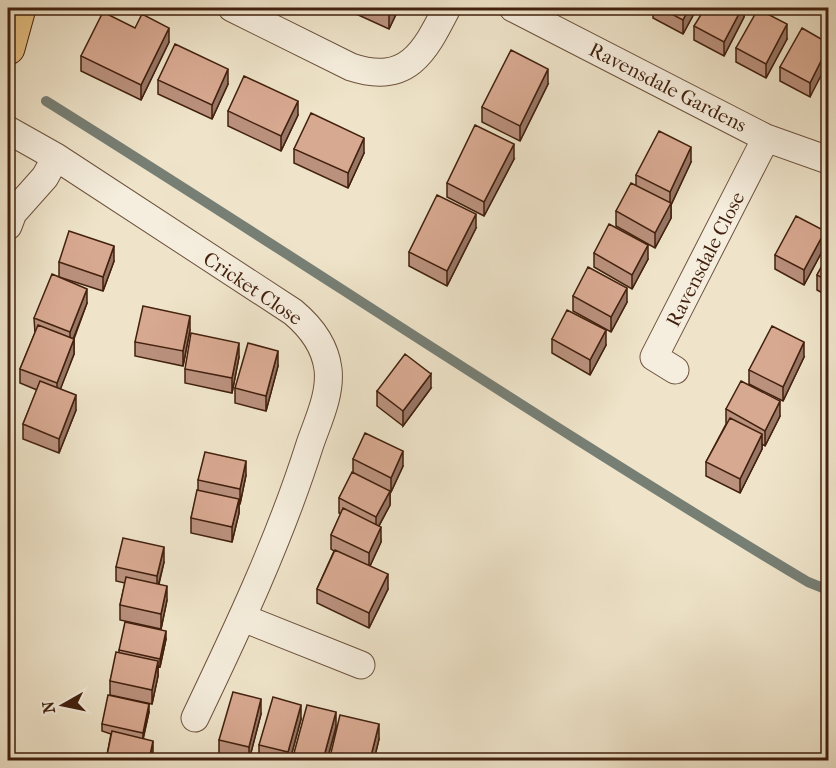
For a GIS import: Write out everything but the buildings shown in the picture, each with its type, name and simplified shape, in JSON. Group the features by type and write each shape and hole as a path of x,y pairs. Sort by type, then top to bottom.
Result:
{"highway":[{"path":"8,48 19,8"}],"street":[{"path":"232,8 351,67 380,72 407,65 418,56 428,45 447,8"},
{"name":"Ravensdale Gardens","path":"513,8 766,138 828,157"},
{"name":"Cricket Close","path":"8,130 57,157 293,312 316,335 323,350 328,369 327,389 296,491 243,618 195,718"},
{"name":"Ravensdale Close","path":"675,370 654,357 766,138"},
{"path":"8,226 14,213 45,177 57,157"},
{"path":"243,618 361,665"}],"waterway":[{"path":"46,101 616,464 808,582 828,590"}]}
